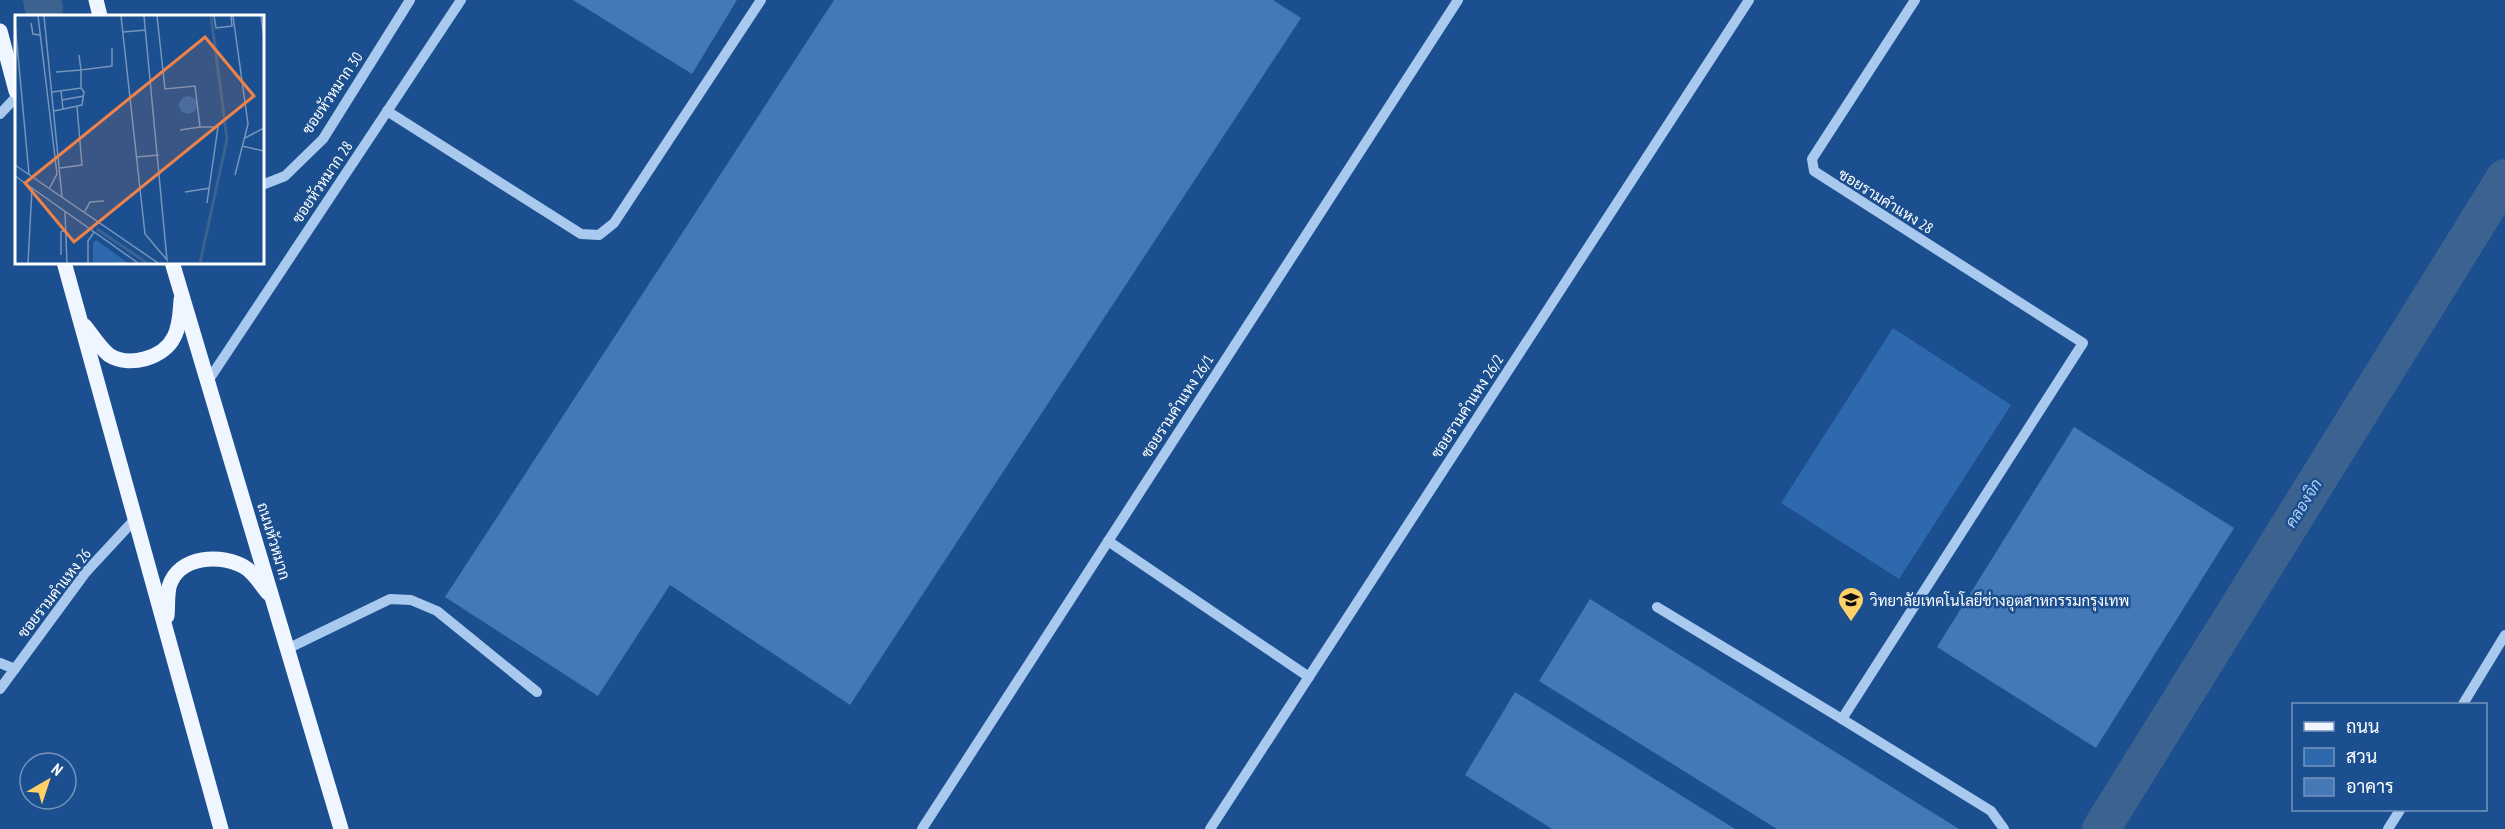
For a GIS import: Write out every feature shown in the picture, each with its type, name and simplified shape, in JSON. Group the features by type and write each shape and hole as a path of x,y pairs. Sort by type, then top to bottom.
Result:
{"main road":[{"path":"96,0 100,15"},
{"path":"0,31 15,87"},
{"path":"65,264 220,829"},
{"name":"ถนนหัวหมาก","path":"173,264 340,829"},
{"path":"80,319 108,354 123,361 144,360 159,352 174,339 182,294"},
{"path":"166,628 170,586 176,574 196,561 207,559 234,561 248,569 272,599"}],"street":[{"name":"ซอยหัวหมาก 30","path":"264,184 285,176 322,139 410,0"},
{"name":"ซอยหัวหมาก 28","path":"208,381 461,0"},
{"path":"387,111 581,234 599,235 614,223 761,0"},
{"name":"ซอยรามคำแหง 26/1","path":"922,829 1458,0"},
{"name":"ซอยรามคำแหง 26/2","path":"1210,829 1749,0"},
{"name":"ซอยรามคำแหง 28","path":"1842,719 2083,343 1814,171 1812,159 1915,0"},
{"path":"0,114 15,98"},
{"name":"ซอยรามคำแหง 26","path":"0,689 86,572 135,518"},
{"path":"1108,541 1309,677"},
{"path":"287,649 390,599 411,600 437,611 537,692"},
{"path":"1657,607 1991,811 2004,829"},
{"path":"2464,703 2505,635"},
{"path":"0,663 15,669"},
{"path":"2388,829 2399,811"}],"green space":[{"path":"1893,328 2011,405 1899,579 1781,503"}],"building":[{"path":"573,0 737,0 692,74"},
{"path":"834,0 1273,0 1301,18 850,705 670,585 598,696 445,597"},
{"path":"2074,427 2234,528 2096,748 1937,647"},
{"path":"1590,599 1959,829 1777,829 1539,681"},
{"path":"1515,692 1735,829 1552,829 1465,775"}],"waterway":[{"path":"42,0 44,9"},
{"name":"คลองจิก","path":"2101,829 2505,178"}],"place":[{"name":"วิทยาลัยเทคโนโลยีช่างอุตสาหกรรมกรุงเทพ","path":"1851,623"}]}
